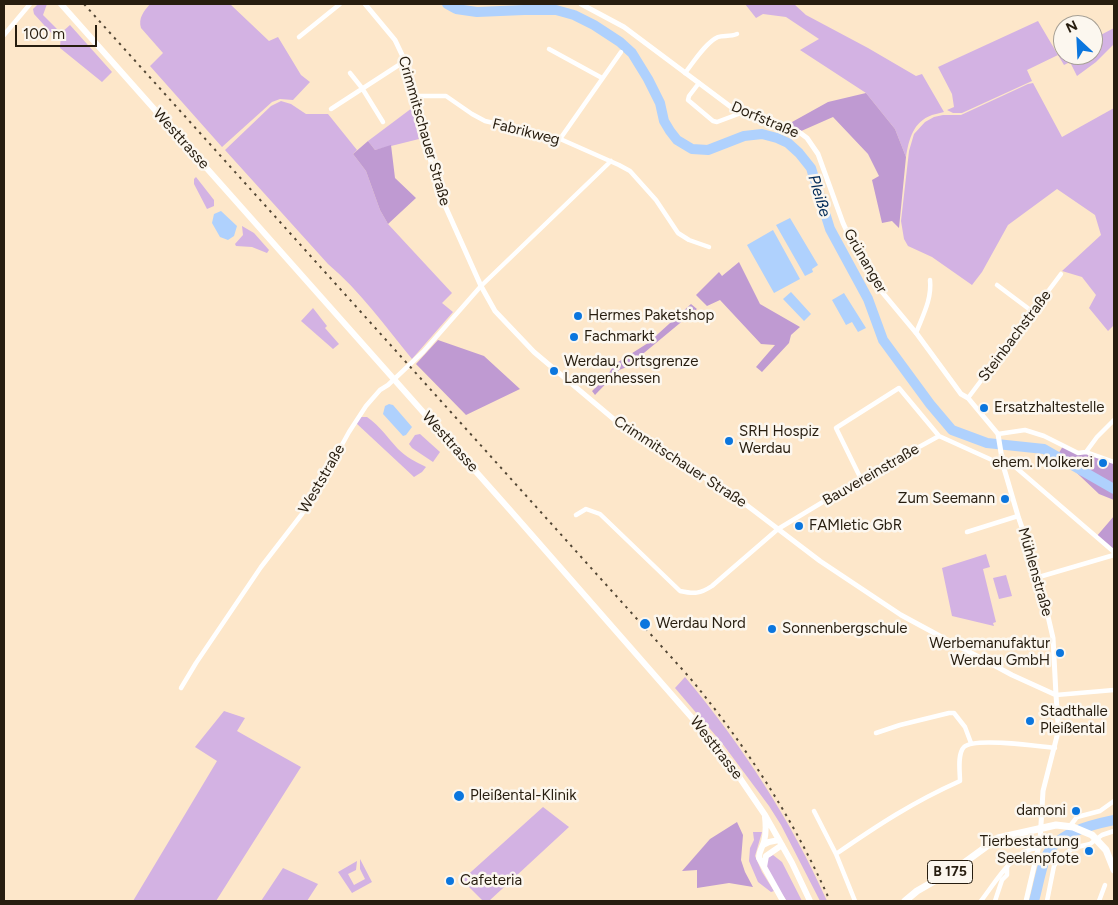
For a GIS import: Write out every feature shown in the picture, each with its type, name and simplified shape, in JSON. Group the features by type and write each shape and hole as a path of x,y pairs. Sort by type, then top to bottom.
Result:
{"main road":[{"name":"Westtrasse","path":"61,4 678,700 720,751 765,815 810,901"},
{"path":"765,815 766,829 759,854 764,868 783,901"},
{"name":"B 175","path":"905,901 917,891 957,868 998,838 1056,825 1071,826 1094,837"},
{"path":"1094,837 1106,850 1114,870"},
{"path":"763,845 769,842 781,843"},
{"path":"764,868 763,862 766,856 781,843"}],"street":[{"path":"4,35 30,4"},
{"path":"298,37 340,4"},
{"name":"Crimmitschauer Straße","path":"365,4 395,40 405,61 442,199 481,286 495,311 534,352 574,387 631,431 652,446 732,494 778,530 901,615 1012,675 1056,695"},
{"name":"Dorfstraße","path":"581,4 624,27 728,106 799,132 807,138 818,154"},
{"path":"685,73 712,41 720,36 728,37 737,34"},
{"path":"549,49 602,78"},
{"path":"560,139 621,52"},
{"path":"331,109 405,61"},
{"path":"350,73 362,88 383,122"},
{"path":"699,83 688,100 713,121 720,122 741,112"},
{"name":"Fabrikweg","path":"414,96 446,96 484,121 560,139 611,161 630,171 656,200 678,233 689,240 709,247"},
{"name":"Grünanger","path":"818,154 843,223 855,249 877,286 916,332 961,394 968,398 998,437"},
{"path":"481,286 611,161"},
{"name":"Steinbachstraße","path":"968,398 1062,274"},
{"path":"916,332 931,290 930,280"},
{"path":"997,284 1033,312"},
{"name":"Weststraße","path":"182,688 196,663 261,567 290,531 311,500 349,432 366,406 380,390 388,385 423,352 481,286"},
{"path":"861,479 836,428 899,388 939,436 1003,465 1013,465 1114,554"},
{"path":"1086,452 1097,437 1114,420"},
{"path":"998,437 1024,430 1044,436 1078,453 1086,452 1114,462"},
{"name":"Bauvereinstraße","path":"576,515 586,509 600,514 680,591 694,594 702,593 778,530 861,479 939,436"},
{"name":"Mühlenstraße","path":"998,437 1003,465 1039,577 1053,638 1056,695"},
{"path":"967,532 1018,516"},
{"path":"1039,577 1114,554"},
{"path":"1026,901 1042,827 1043,791 1055,748 1058,723 1056,695 1114,690"},
{"path":"876,733 949,712 954,713 965,727 971,743"},
{"path":"836,854 894,814 960,781 960,753 964,747 971,743 989,742 1055,748"},
{"path":"1071,826 1078,817 1100,811 1114,801"},
{"path":"814,811 836,854 855,901"},
{"path":"1047,901 1054,866 1058,860 1073,848 1090,844 1094,837 1114,831"},
{"path":"981,901 1007,868 1023,852 1038,848"},
{"path":"995,901 1002,880 1007,875 1007,868"},
{"path":"1099,901 1105,886"}],"shaded area":[{"path":"38,4 47,4 43,15 59,31 54,36 34,14 33,9"},
{"path":"150,4 230,4 269,41 278,37 301,75 310,82 293,100 280,99 272,102 222,147 150,66 163,53 141,28 141,18"},
{"path":"745,4 794,4 806,15 916,76 922,74 944,112 932,115 920,122 913,132 906,157 895,129 866,93 800,50 819,39 786,17 763,14 756,18"},
{"path":"1038,21 1053,46 1053,57 1027,70 1032,81 962,113 953,113 947,110 954,107 952,94 938,67"},
{"path":"70,25 112,72 102,82 60,48 61,33"},
{"path":"1114,28 1114,44 1103,55 1103,34"},
{"path":"1072,65 1092,65 1077,76"},
{"path":"1033,83 1062,137 1114,108 1114,325 1108,331 1089,308 1096,295 1082,277 1062,271 1101,235 1095,215 1057,189 1008,225 982,272 972,285 932,257 908,246 904,239 901,221 909,151 914,134 925,122 934,117 961,115"},
{"path":"866,93 895,129 906,157 899,228 892,221 882,223 872,180 879,176 868,154 833,117 799,132 783,127 828,102"},
{"path":"281,101 291,104 306,114 328,114 357,150 353,154 366,171 380,210 388,224 452,293 442,303 453,312 412,359 362,297 328,264 225,150 271,106"},
{"path":"412,108 419,139 375,150 368,141"},
{"path":"368,141 375,150 391,145 395,178 416,198 388,224 380,210 366,171 353,154"},
{"path":"196,177 214,200 214,206 207,209 194,184"},
{"path":"242,226 254,233 269,250 267,253 252,247 236,246 235,244 243,235"},
{"path":"739,262 760,304 800,327 791,335 789,343 762,372 756,367 775,345 761,344 720,300 707,306 696,295 719,272 722,276"},
{"path":"691,304 697,309 627,367 619,370 595,395 592,391 604,380 615,364 648,343"},
{"path":"313,308 327,326 325,328 339,344 333,349 301,321"},
{"path":"438,340 484,356 520,389 466,415 416,364"},
{"path":"361,417 367,417 380,428 401,452 426,467 422,472 414,477 356,423"},
{"path":"420,434 440,452 433,462 409,444 415,435"},
{"path":"1063,446 1078,453 1086,452 1114,462 1114,500 1099,494 1057,456"},
{"path":"1114,516 1114,548 1112,550 1096,537"},
{"path":"986,554 990,567 983,569 996,622 993,623 994,626 952,616 942,568"},
{"path":"1006,575 1012,596 999,599 993,578"},
{"path":"685,677 726,729 764,784 798,841 827,901 820,901 781,825 769,806 722,743 675,688"},
{"path":"224,711 245,718 237,731 301,767 216,901 133,901 217,761 195,747"},
{"path":"543,807 569,827 489,901 483,901 462,880"},
{"path":"737,822 743,835 741,860 753,887 729,883 697,888 697,870 682,871 710,839"},
{"path":"753,832 762,832 755,856 774,891 771,892 758,882 749,861 750,848 754,840"},
{"path":"773,855 782,862 802,901 787,901 776,886 770,875 767,863 767,858"},
{"path":"360,859 372,882 352,893 338,872 357,861 356,870 348,874 354,885 365,879 360,869"},
{"path":"283,868 318,884 307,901 261,901"}],"water":[{"path":"221,211 237,226 234,236 228,240 220,237 212,223 214,214"},
{"path":"790,218 818,265 812,269 813,272 805,276 776,225"},
{"path":"773,230 800,279 774,293 747,245"},
{"path":"791,292 811,314 804,321 783,299"},
{"path":"844,293 866,328 858,332 852,322 846,325 832,300"},
{"path":"393,405 412,427 406,435 403,436 383,414 385,406"}],"waterway":[{"name":"Pleiße","path":"447,4 456,9 477,12 556,10 574,15 594,25 620,42 632,53 660,103 664,121 670,131 677,140 692,149 708,150 744,136 762,134 788,143 811,168 830,229 868,299 883,340 930,404 952,430 987,443 1044,449 1114,489"},
{"name":"Pleiße","path":"1034,901 1045,859 1050,850 1074,832 1114,820"}],"railway":[{"path":"84,4 690,678 731,731 768,785 801,842 830,901"}],"place":[{"name":"Hermes Paketshop","path":"578,316"},
{"name":"Fachmarkt","path":"574,337"},
{"name":"Werdau, Ortsgrenze Langenhessen","path":"554,371"},
{"name":"Ersatzhaltestelle","path":"984,408"},
{"name":"SRH Hospiz Werdau","path":"729,441"},
{"name":"ehem. Molkerei","path":"1103,463"},
{"name":"Zum Seemann","path":"1005,499"},
{"name":"FAMletic GbR","path":"799,526"},
{"name":"Werdau Nord","path":"645,624"},
{"name":"Sonnenbergschule","path":"772,629"},
{"name":"Werbemanufaktur Werdau GmbH","path":"1060,653"},
{"name":"Stadthalle Pleißental","path":"1030,721"},
{"name":"Pleißental-Klinik","path":"459,796"},
{"name":"damoni","path":"1076,811"},
{"name":"Tierbestattung Seelenpfote","path":"1089,851"},
{"name":"Cafeteria","path":"450,881"}]}
